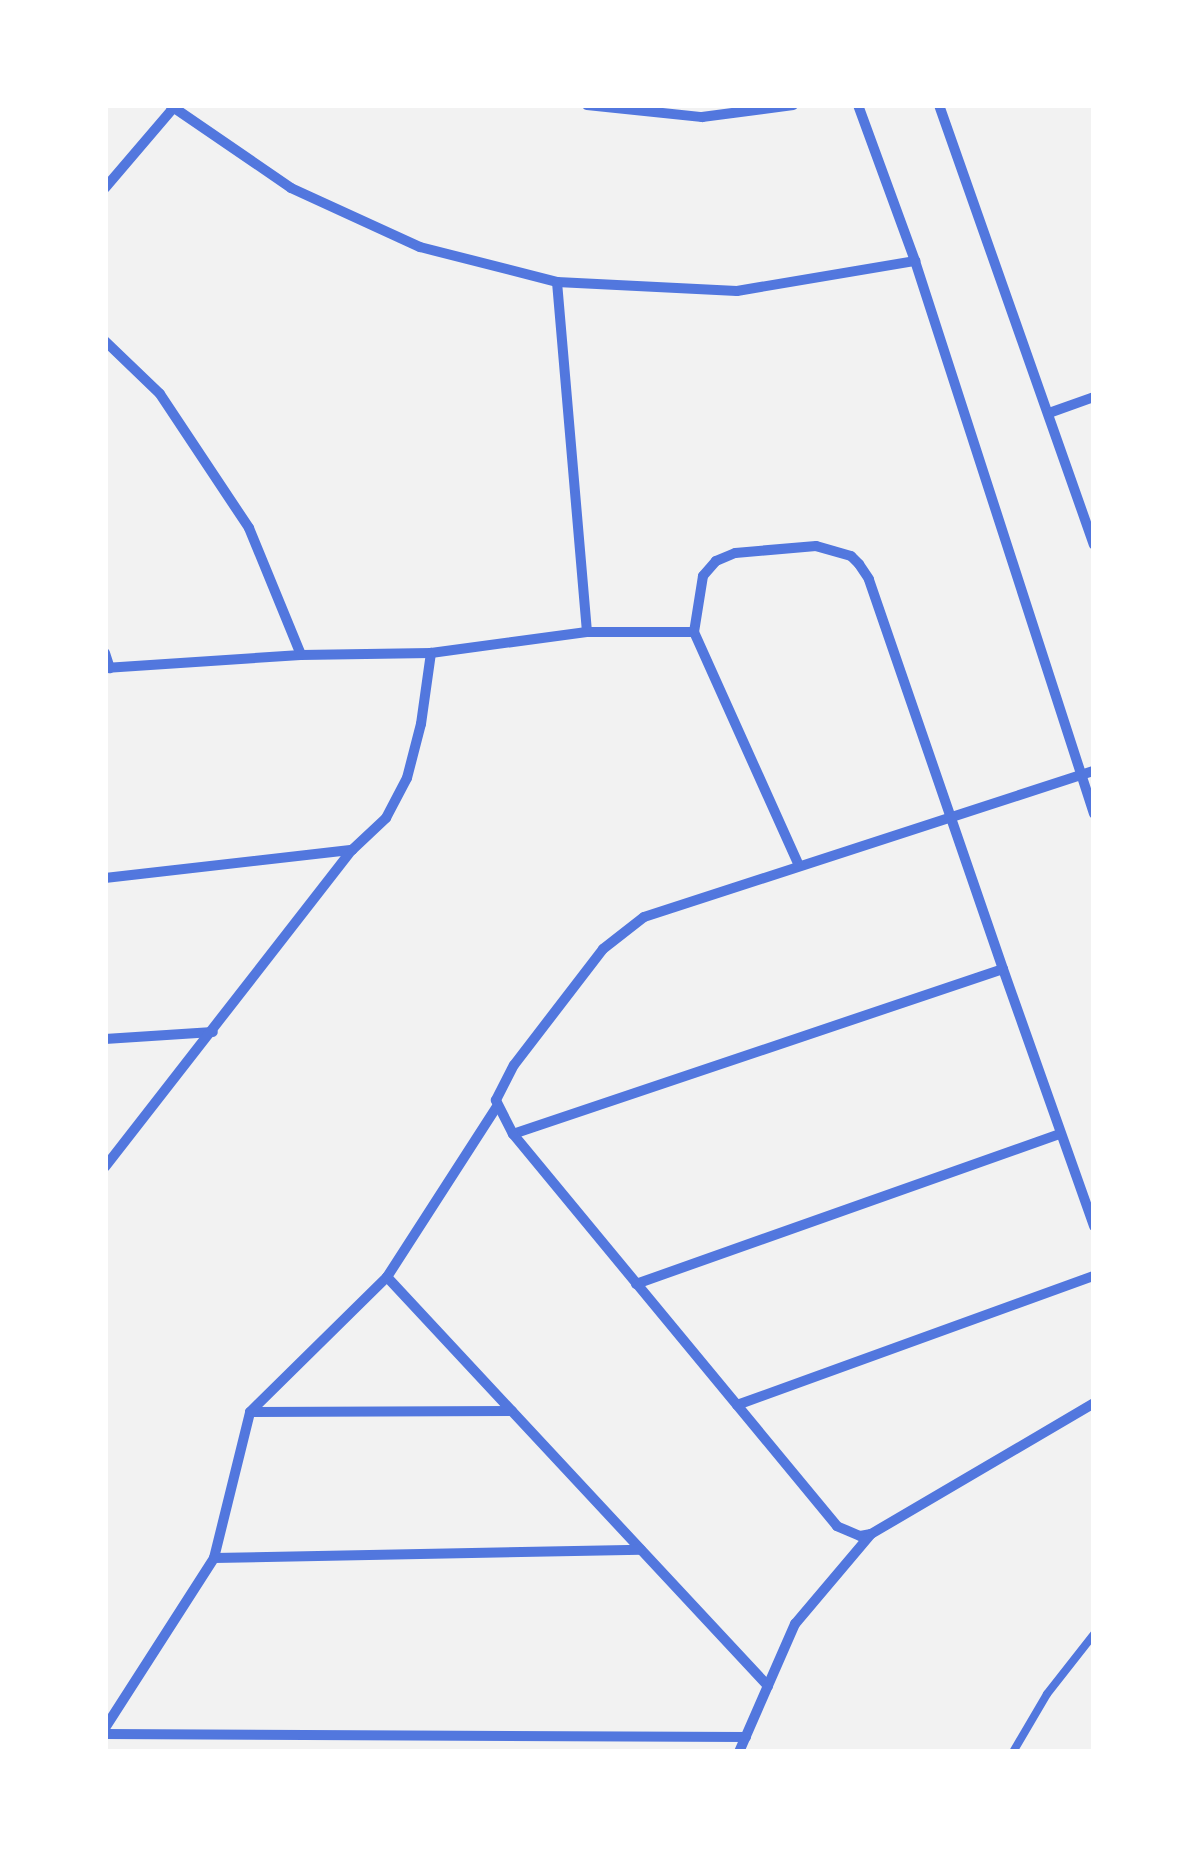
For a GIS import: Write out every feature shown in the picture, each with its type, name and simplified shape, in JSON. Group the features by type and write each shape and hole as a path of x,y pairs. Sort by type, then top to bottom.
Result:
{"street":[{"path":"587,105 702,118 793,105"},
{"path":"858,105 915,261 1094,814"},
{"path":"939,105 1094,544"},
{"path":"105,188 173,106 290,188 420,247 558,282 737,291 915,261"},
{"path":"558,282 588,632"},
{"path":"105,341 160,394 249,528 301,655"},
{"path":"1049,413 1094,397"},
{"path":"799,866 694,632 702,576 716,561 734,553 816,546 850,556 869,579 948,816 1094,1226"},
{"path":"105,653 108,668 301,655 431,653 588,632 694,632"},
{"path":"105,1167 352,850 386,818 406,778 421,724 431,653"},
{"path":"105,1731 214,1558 250,1412 387,1277 497,1106 514,1065 603,949 624,932 678,903 1094,771"},
{"path":"105,878 352,850"},
{"path":"512,1134 1003,969"},
{"path":"105,1039 213,1032"},
{"path":"497,1106 512,1134 837,1526 860,1536 872,1534"},
{"path":"636,1284 1059,1134"},
{"path":"737,1405 1094,1276"},
{"path":"387,1277 768,1686"},
{"path":"739,1752 794,1624 872,1534 1094,1403"},
{"path":"250,1412 512,1411"},
{"path":"214,1558 642,1550"},
{"path":"105,1731 746,1737"}],"lane":[{"path":"1014,1752 1048,1694 1094,1634"}]}
